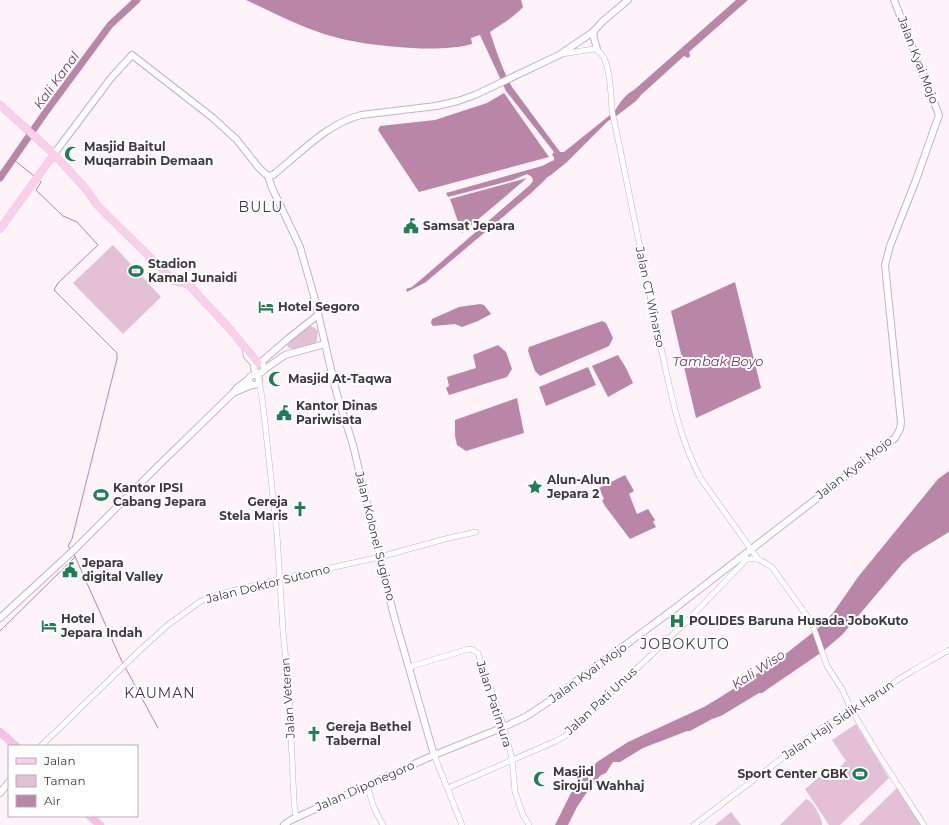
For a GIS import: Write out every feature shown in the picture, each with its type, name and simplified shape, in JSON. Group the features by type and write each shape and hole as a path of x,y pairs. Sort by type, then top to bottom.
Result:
{"highway":[{"path":"0,732 15,745"},
{"path":"91,817 100,825"}],"main road":[{"path":"0,229 111,78 132,55 213,118 240,143 259,168 268,176 273,175 328,129 353,117 451,103 475,95 502,83 559,55 594,32 603,21 628,0"},
{"name":"Jalan Kyai Mojo","path":"434,755 504,728 527,716 552,700 752,550 808,504 890,443 897,435 901,425 885,265 890,246 916,180 939,114 894,0"},
{"path":"594,32 597,49"},
{"path":"0,105 54,154 86,189 97,205 174,281 188,284 246,349 255,369 256,383"},
{"name":"Jalan Kolonel Sugiono","path":"268,176 272,188 300,247 336,391 351,439 394,616 434,755"},
{"path":"0,618 75,549 156,466 234,392 255,369 289,338 318,315"},
{"path":"255,369 258,373 285,355 325,344"},
{"path":"279,347 285,355"},
{"path":"234,392 256,383 264,370 263,364 255,369 250,383 256,383"},
{"name":"Jalan Diponegoro","path":"284,825 290,820 434,755"},
{"path":"0,793 8,783"},
{"path":"292,825 296,818"}],"street":[{"name":"Jalan CT Winarso","path":"597,49 602,52 606,61 614,121 665,368 683,438 700,479 758,559"},
{"path":"559,55 597,49"},
{"name":"Jalan Veteran","path":"256,383 262,398 270,460 289,691 296,818"},
{"name":"Jalan Doktor Sutomo","path":"42,745 125,664 169,624 201,601 216,595 380,557 476,532"},
{"name":"Jalan Pati Unus","path":"448,788 556,741 572,730 684,624 747,559"},
{"path":"738,560 758,559 767,563 775,570 815,629 829,668 842,689 851,710 924,825"},
{"name":"Jalan Patimura","path":"409,668 469,649 476,651 495,699 504,728 512,759 515,792 520,808 529,825"},
{"name":"Jalan Haji Sidik Harun","path":"694,825 822,728 912,671 949,650"},
{"path":"434,755 462,825"},
{"path":"367,785 374,808 383,825"}],"green space":[{"path":"113,245 161,297 123,334 73,283"},
{"path":"308,325 318,331 315,344 293,349 289,348 287,345 288,342"},
{"name":"Sport Center GBK","path":"856,724 889,778 840,825 829,825 805,789 819,777 827,780 846,761 832,740"},
{"path":"899,786 924,825 859,825"},
{"path":"806,799 817,810 822,825 780,825"},
{"path":"731,812 741,825 715,825"}],"water":[{"path":"246,0 521,0 523,7 512,17 490,32 502,66 512,87 560,152 564,152 615,111 626,96 736,0 748,0 689,52 690,56 688,58 684,56 636,101 608,121 567,162 546,178 530,194 426,282 407,292 406,289 412,287 425,276 533,181 532,177 527,174 513,180 448,197 446,193 542,166 554,160 552,155 554,152 506,91 480,35 471,38 472,44 450,48 412,48 367,44 345,40 314,30"},
{"path":"504,93 549,157 419,192 378,130 380,126 435,120 487,103"},
{"path":"527,178 462,233 450,199"},
{"name":"Tambak Boyo","path":"735,282 761,388 696,418 671,311"},
{"path":"480,304 484,305 491,314 478,321 462,327 455,324 433,326 431,323 432,319 459,307"},
{"path":"602,321 606,323 613,338 609,346 540,376 535,371 528,351 529,347"},
{"path":"498,345 506,352 512,369 507,377 449,395 446,388 449,386 447,377 476,368 473,355"},
{"path":"618,355 633,383 608,397 592,366"},
{"path":"588,367 596,385 546,406 539,387"},
{"path":"517,398 524,433 466,451 457,445 455,436 455,420"},
{"path":"949,471 949,532 913,554 903,563 842,635 822,652 762,693 759,693 721,716 712,719 690,731 643,748 620,762 613,762 606,773 601,775 591,786 577,807 568,825 555,825 571,793 597,762 628,742 704,707 719,698 774,663 816,630 833,613 858,577 938,479"},
{"path":"625,475 634,491 629,494 637,514 648,509 655,520 653,522 656,527 630,539 605,506 602,500 604,499 599,488"}],"waterway":[{"name":"Kali Kanal","path":"0,178 45,113 110,25 137,0"},
{"path":"13,159 34,176"},
{"path":"40,181 41,182 36,190 63,216 77,222 98,245 58,283 54,290 117,353 117,359 72,539 68,546 71,550"},
{"path":"74,554 123,664"},
{"path":"0,631 75,557"},
{"path":"125,667 158,728"}],"place":[{"name":"Masjid Baitul Muqarrabin Demaan","path":"72,154"},
{"name":"Samsat Jepara","path":"411,226"},
{"name":"Stadion Kamal Junaidi","path":"136,271"},
{"name":"Hotel Segoro","path":"266,307"},
{"name":"Masjid At-Taqwa","path":"276,379"},
{"name":"Kantor Dinas Pariwisata","path":"284,413"},
{"name":"Alun-Alun Jepara 2","path":"535,487"},
{"name":"Kantor IPSI Cabang Jepara","path":"101,495"},
{"name":"Gereja Stela Maris","path":"300,509"},
{"name":"Jepara digital Valley","path":"70,570"},
{"name":"POLIDES Baruna Husada JoboKuto","path":"677,621"},
{"name":"Hotel Jepara Indah","path":"49,626"},
{"name":"Gereja Bethel Tabernal","path":"314,734"},
{"name":"Sport Center GBK","path":"860,774"},
{"name":"Masjid Sirojul Wahhaj","path":"541,779"}],"district":[{"name":"BULU","path":"261,207"},
{"name":"JOBOKUTO","path":"685,644"},
{"name":"KAUMAN","path":"160,693"}],"water label":[{"name":"Kali Wiso","path":"758,669"}]}
